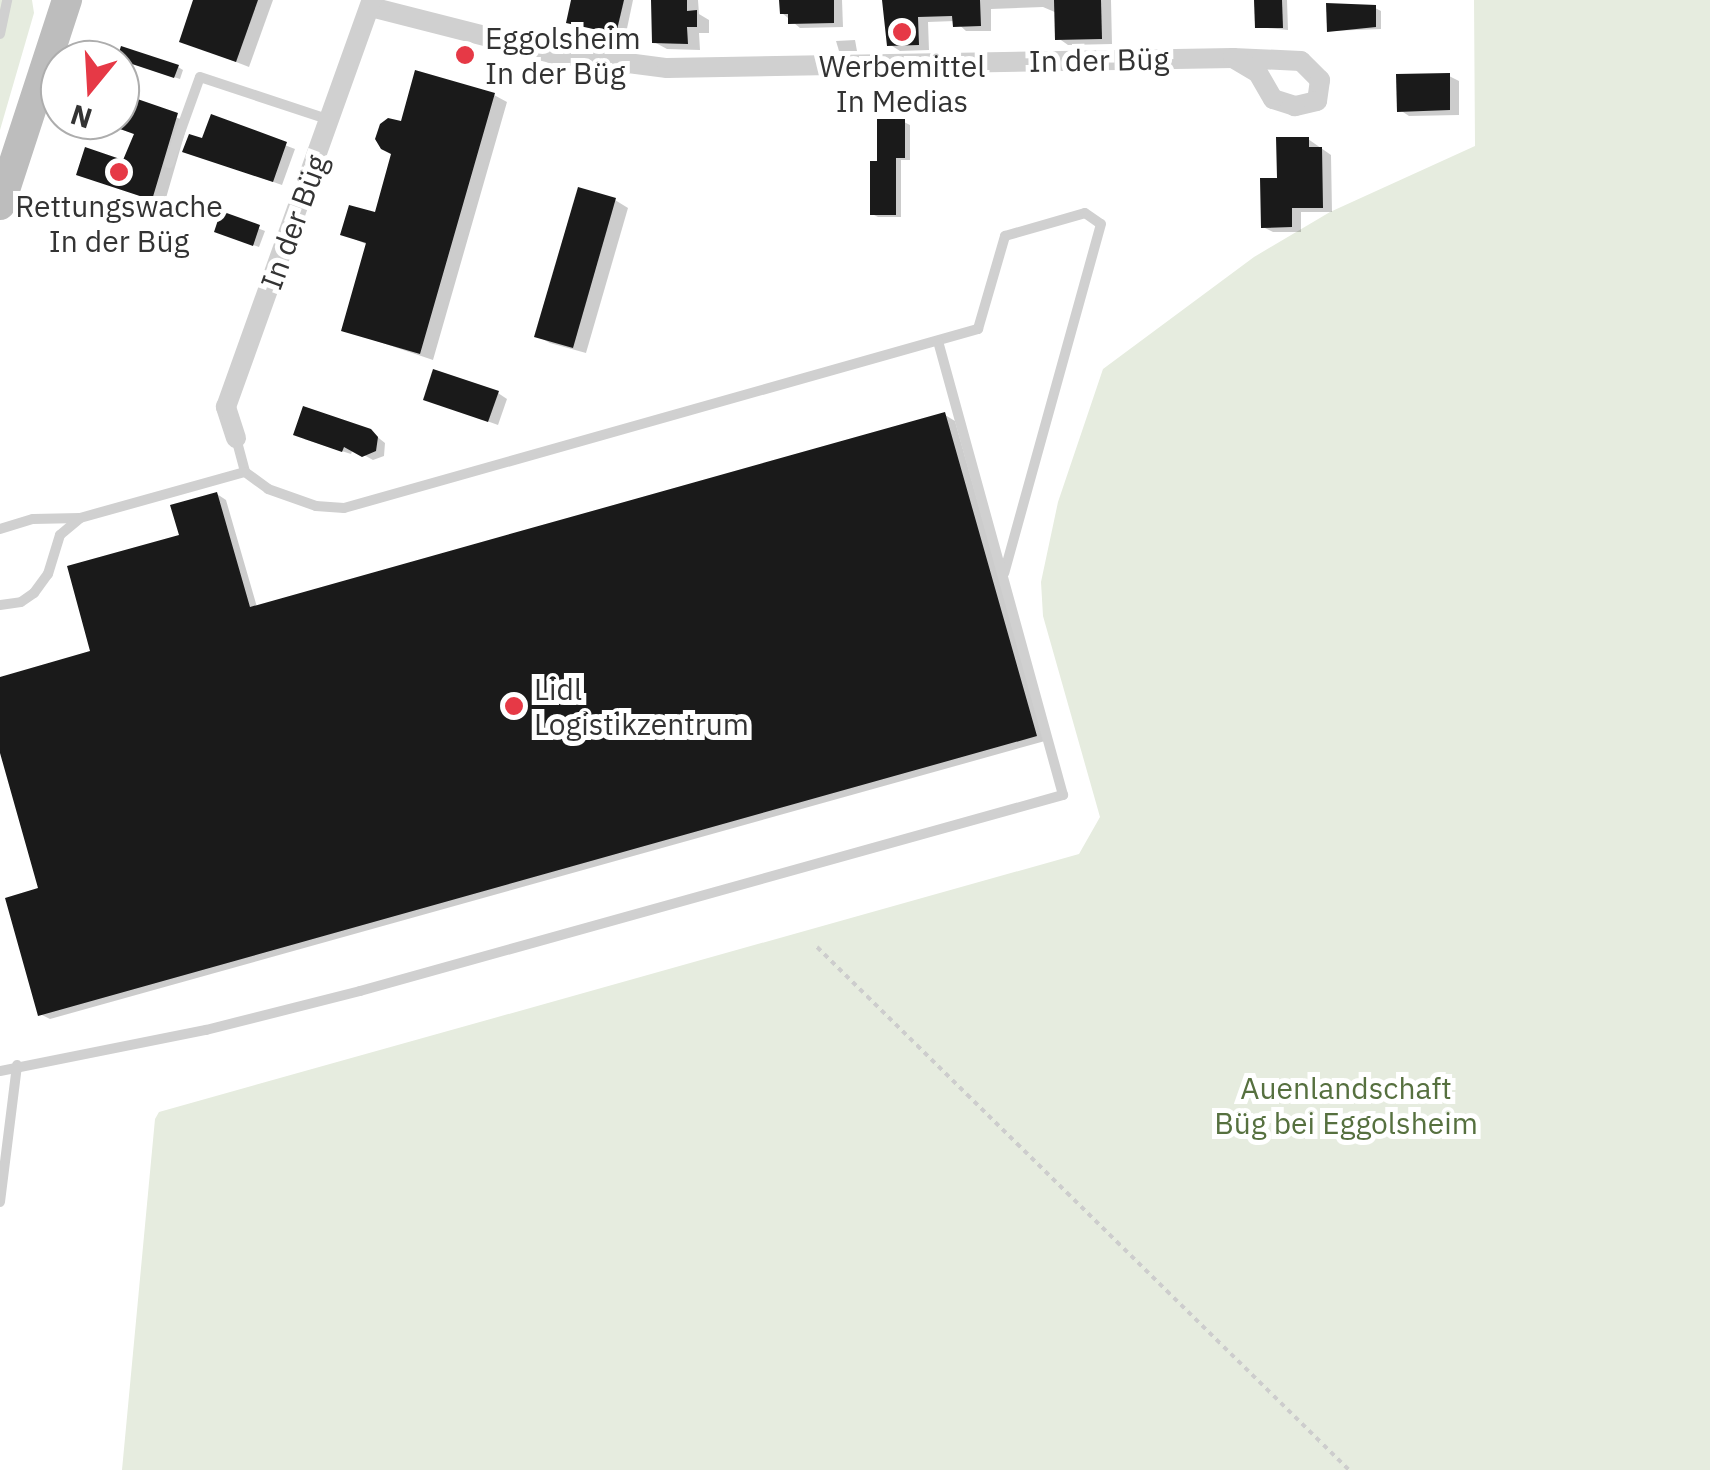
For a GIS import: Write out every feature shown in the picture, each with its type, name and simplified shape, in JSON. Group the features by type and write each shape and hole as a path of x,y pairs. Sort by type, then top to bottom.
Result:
{"main road":[{"path":"0,206 67,0"}],"street":[{"name":"In der Büg","path":"236,438 226,407 371,4 551,53 668,68 1233,58"}],"lane":[{"path":"0,34 7,0"},
{"path":"169,163 200,77 331,120"},
{"path":"236,438 245,472 268,489 294,500 344,508 978,329 1004,236 1085,213 1102,224 1003,577"},
{"path":"0,1071 206,1030 360,992 1063,795 938,341"},
{"path":"0,529 33,519 80,518 245,472"},
{"path":"0,604 21,602 34,593 48,574 60,535 80,518"},
{"path":"0,1202 12,1132 16,1065"}],"path":[{"path":"817,946 1349,1470"}],"green space":[{"path":"0,0 32,0 34,13 0,130"},
{"name":"Auenlandschaft Büg bei Eggolsheim","path":"1474,0 1710,0 1710,1470 122,1470 155,1119 159,1112 1079,854 1100,817 1043,616 1041,582 1058,502 1103,369 1254,257 1330,212 1475,146"}],"building":[{"path":"193,0 258,0 236,62 179,42"},
{"path":"571,0 624,0 616,34 566,23"},
{"path":"651,0 687,0 687,11 697,10 697,27 687,27 688,44 652,43"},
{"path":"779,0 834,0 834,23 788,24 788,14 780,14"},
{"name":"Werbemittel In Medias","path":"882,0 980,0 981,26 953,27 952,16 918,17 919,45 887,46"},
{"path":"1054,0 1101,0 1102,39 1055,40"},
{"path":"1254,0 1282,0 1283,28 1255,28"},
{"path":"1326,3 1376,5 1376,27 1327,32"},
{"path":"140,52 179,65 174,78 140,67"},
{"path":"415,70 495,93 420,354 341,331 366,243 340,235 349,205 375,212 391,154 381,149 375,139 380,124 388,118 401,121"},
{"path":"1450,73 1450,110 1397,112 1396,74"},
{"path":"140,100 178,113 152,200 76,175 85,147 123,160 131,140 140,140"},
{"path":"211,114 287,142 273,182 182,152 189,134 202,138"},
{"path":"877,119 905,119 905,158 896,158 896,215 870,215 870,161 877,161"},
{"path":"1276,137 1309,137 1309,147 1322,147 1323,208 1292,208 1292,227 1261,228 1260,178 1277,178"},
{"path":"578,187 616,198 573,348 534,337"},
{"path":"221,211 260,225 253,246 214,232"},
{"path":"433,369 499,391 488,422 423,400"},
{"path":"303,406 371,429 378,437 376,451 362,457 344,447 342,452 293,435"},
{"name":"Lidl Logistikzentrum","path":"945,412 1037,736 38,1016 5,898 38,888 0,753 0,677 90,651 67,566 179,535 170,505 217,492 250,607"}],"place":[{"name":"Werbemittel In Medias","path":"902,32"},
{"name":"Eggolsheim In der Büg","path":"465,55"},
{"name":"Rettungswache In der Büg","path":"119,172"},
{"name":"Lidl Logistikzentrum","path":"514,706"}]}
